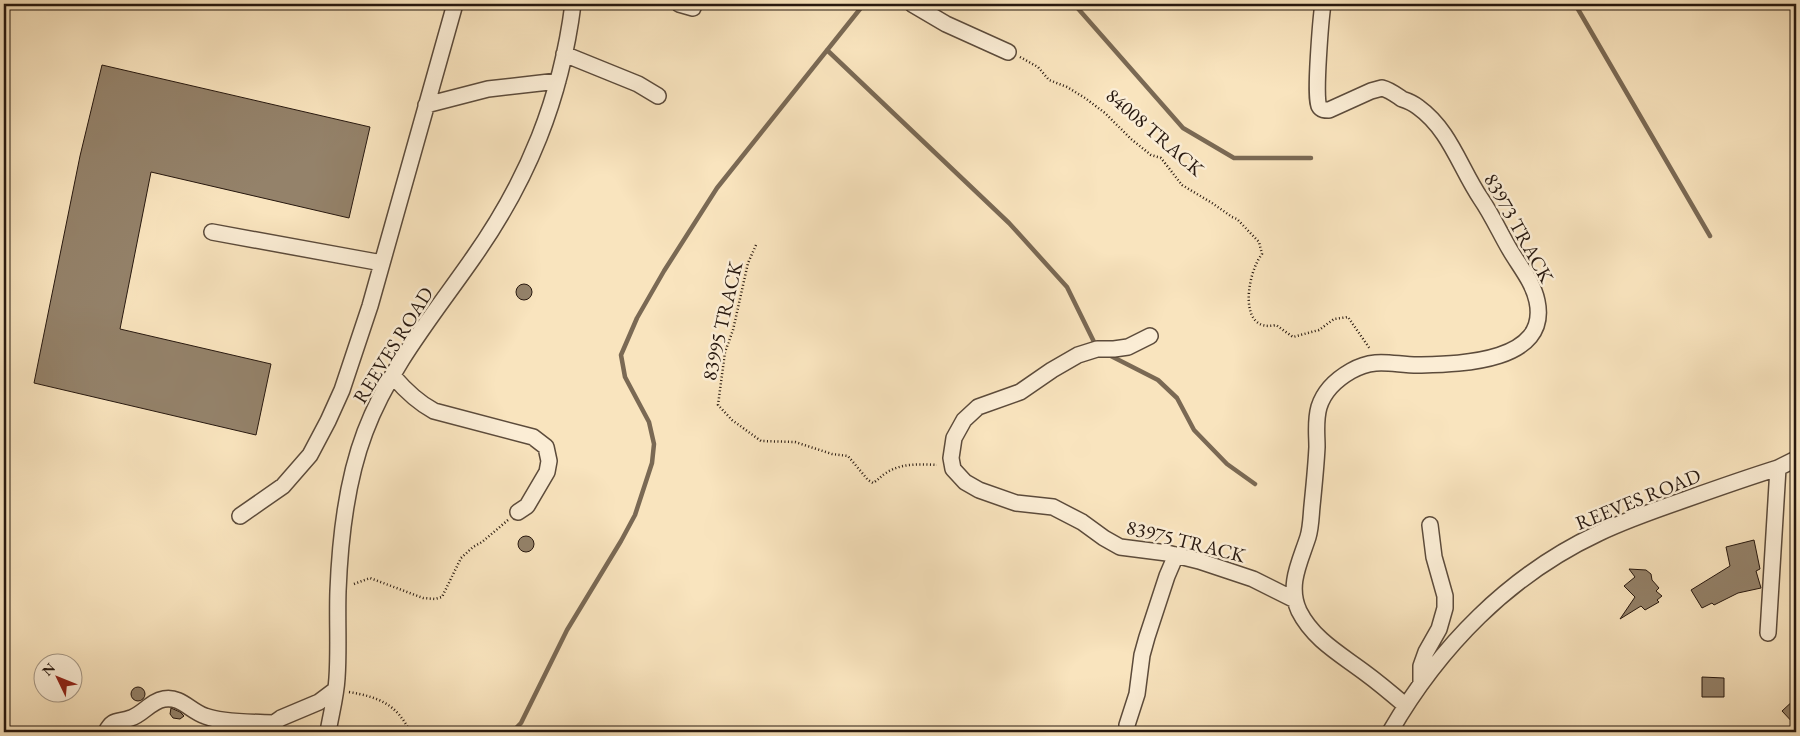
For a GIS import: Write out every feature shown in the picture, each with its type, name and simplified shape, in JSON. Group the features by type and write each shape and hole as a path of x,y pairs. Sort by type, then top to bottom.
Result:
{"street":[{"path":"240,516 284,486 310,455 342,390 370,306 456,4"},
{"name":"REEVES ROAD","path":"328,732 337,679 338,590 345,514 354,466 365,431 379,399 407,352 501,217 529,163 546,122 558,81 573,4"},
{"path":"912,4 946,24 1008,52"},
{"name":"83973 TRACK","path":"1323,4 1318,106 1324,110 1329,110 1382,88 1422,109 1448,138 1460,158 1469,180 1527,275 1538,303 1537,322 1532,336 1520,345 1498,356 1485,360 1418,366 1376,362 1361,365 1335,382 1325,394 1319,408 1316,423 1316,476 1311,520 1308,536 1296,570 1294,582 1295,600 1308,625 1333,651 1387,689 1406,706"},
{"path":"564,54 638,84 658,96"},
{"path":"426,105 488,89 558,81"},
{"path":"212,232 382,263"},
{"path":"953,469 951,458 954,438 964,420 978,407 1020,392 1078,355 1097,349 1128,347 1150,336"},
{"path":"393,376 420,403 434,411 533,437 546,448 549,462 547,472 527,506 518,512"},
{"name":"REEVES ROAD","path":"1390,732 1444,652 1472,622 1508,590 1563,552 1622,522 1778,468 1796,459"},
{"path":"1768,633 1778,468"},
{"name":"83975 TRACK","path":"953,469 965,482 979,490 1016,502 1053,507 1082,522 1120,547 1176,555 1253,579 1295,600"},
{"path":"1421,684 1421,666 1438,629 1444,608 1445,596 1434,557 1430,525"},
{"path":"1127,726 1137,694 1142,656 1147,637 1176,555"},
{"path":"106,732 109,725 117,720 130,719 155,702 164,699 180,701 205,717 269,728 281,718 319,702 335,690"}],"path":[{"name":"84008 TRACK","path":"1008,52 1038,67 1049,80 1085,98 1105,113 1131,139 1151,155 1161,158 1182,185 1232,217 1237,218 1259,242 1262,254 1253,271 1248,306 1257,323 1266,327 1276,325 1287,334 1293,336 1319,330 1334,319 1348,317 1361,334 1376,362"},
{"name":"83995 TRACK","path":"756,245 748,263 733,330 725,352 718,405 724,412 761,441 795,442 832,454 848,456 868,480 873,483 885,474 908,465 937,465 953,469"},
{"path":"338,590 370,578 423,598 435,599 442,597 461,558 473,546 482,542 518,512"},
{"path":"335,690 358,694 388,704 397,711 410,732"},
{"path":"966,732 971,732"}],"building":[{"path":"102,65 370,127 349,218 151,172 120,329 271,364 256,435 34,383 80,156"},
{"path":"524,284 532,292 524,300 516,292"},
{"path":"526,536 534,544 526,552 518,544"},
{"path":"1754,540 1760,569 1756,571 1761,588 1738,593 1714,605 1712,603 1702,608 1691,590 1730,566 1726,547"},
{"path":"1629,569 1646,570 1651,574 1652,580 1659,588 1656,591 1662,596 1657,600 1659,602 1645,610 1641,606 1620,619 1635,597 1624,586 1635,577"},
{"path":"1702,677 1724,678 1724,697 1702,697"},
{"path":"135,687 141,687 145,694 141,701 135,701 131,697 131,691"},
{"path":"1796,698 1796,726 1782,711"},
{"path":"171,708 184,716 180,719 173,718 170,714"}],"waterway":[{"path":"512,732 521,723 567,630 635,515 652,463 654,444 649,422 625,377 621,355 637,318 664,271 717,188 864,4"},
{"path":"1074,4 1183,128 1234,158 1311,158"},
{"path":"1575,4 1710,236"},
{"path":"827,50 1009,223 1067,287 1096,346"},
{"path":"1107,354 1158,380 1177,398 1194,430 1227,464 1255,484"}]}
